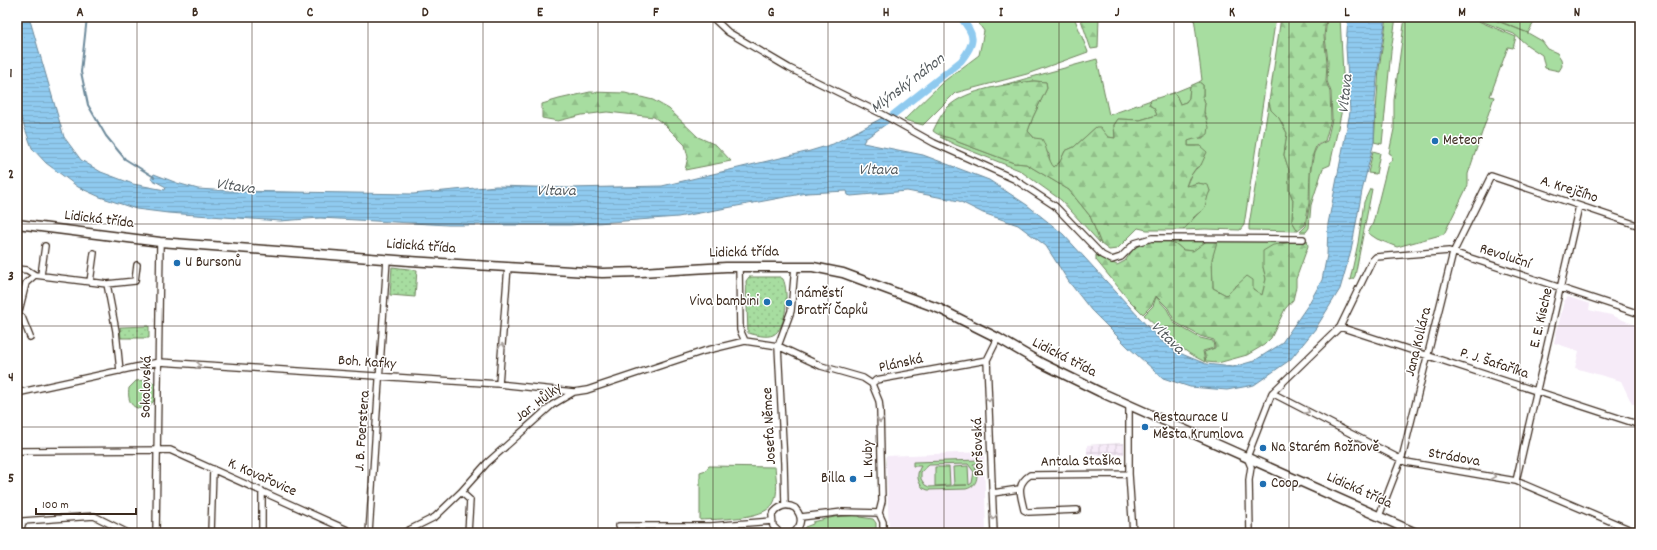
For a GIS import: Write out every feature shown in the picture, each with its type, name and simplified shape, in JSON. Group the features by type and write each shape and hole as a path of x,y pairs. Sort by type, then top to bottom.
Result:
{"street":[{"path":"712,17 728,32 789,68 884,115 934,143 1014,179 1056,206 1102,255 1112,260 1121,257 1135,243 1152,238 1303,239"},
{"name":"A. Krejčího","path":"1491,176 1640,226"},
{"name":"Jana Kollára","path":"1379,516 1401,460 1453,253 1491,176"},
{"name":"E. E. Kische","path":"1516,481 1579,206"},
{"name":"Lidická třída","path":"17,224 160,242 387,259 613,273 739,267 795,267 825,269 853,276 940,309 998,338 1041,363 1100,392 1379,516 1398,529 1416,533"},
{"name":"Sokolovská","path":"156,533 160,242"},
{"path":"30,338 22,317 18,315 26,283 38,275 45,246"},
{"name":"Revoluční","path":"1340,328 1376,257 1450,251 1640,314"},
{"path":"90,282 94,253"},
{"name":"J. B. Foerstera","path":"369,533 387,259"},
{"path":"17,269 27,270 38,275 107,284 135,282 137,265"},
{"path":"498,384 508,266"},
{"path":"739,267 740,330 745,341"},
{"path":"778,346 791,310 795,267"},
{"path":"107,284 116,330 120,370"},
{"path":"1250,533 1249,480 1251,467 1247,457 1272,393 1340,328"},
{"name":"P. J. Šafaříka","path":"1340,328 1640,425"},
{"path":"987,360 998,338"},
{"name":"Plánská","path":"745,341 778,346 821,366 863,378 872,384 876,380 987,360"},
{"name":"Jar. Hůlky","path":"403,533 435,517 462,492 487,463 511,441 552,405 574,392 587,390 704,351 745,341"},
{"name":"Josefa Němce","path":"778,346 785,505"},
{"name":"Boršovská","path":"987,360 994,533"},
{"name":"Boh. Kafky","path":"17,393 159,362 498,384 574,392"},
{"name":"L. Kuby","path":"872,384 878,396 880,410 882,501 879,513 883,522 883,533"},
{"name":"Strádova","path":"1272,393 1401,460 1516,481 1638,533"},
{"name":"Antala Staška","path":"1129,405 1129,474 1133,533"},
{"name":"K. Kovařovice","path":"17,451 170,450 354,533"},
{"path":"211,533 213,469"},
{"name":"Antala Staška","path":"1019,489 1023,480 1030,475 1129,474"},
{"path":"993,493 1019,489 1024,510 1028,512 1077,510"},
{"path":"262,491 262,533"},
{"path":"462,492 470,500 468,533"},
{"path":"780,533 773,526 772,521 775,510 785,505 795,508 801,518 801,524 793,533"},
{"path":"801,518 842,512 879,513"},
{"path":"21,529 23,521 94,516 128,533"},
{"path":"619,526 711,526 772,521"},
{"path":"641,533 642,526"},
{"path":"711,526 711,533"}],"shaded area":[{"path":"1568,297 1590,304 1589,310 1611,315 1640,327 1640,404 1632,404 1621,381 1575,368 1579,351 1554,343 1564,301"},
{"path":"1124,443 1124,454 1087,455 1087,445"},
{"path":"984,452 986,533 889,533 886,456"}],"green space":[{"path":"974,17 1074,17 1088,52 1027,74 955,93 923,125 904,120 943,82 979,55 984,31"},
{"path":"1080,17 1099,17 1098,48 1091,49"},
{"path":"1194,17 1276,17 1244,225 1240,230 1183,230 1205,206 1206,198 1210,191 1207,185 1198,183 1186,187 1192,174 1201,165 1200,146 1188,146 1188,141 1196,138 1203,138 1207,118 1204,112 1205,103 1203,97 1203,85 1199,82 1202,80"},
{"path":"1281,17 1326,17 1324,36 1327,62 1326,81 1330,92 1331,119 1325,141 1317,144 1314,151 1311,166 1309,203 1305,225 1298,231 1292,221 1293,200 1289,190 1289,170 1284,155 1287,133 1279,118 1271,110 1269,102"},
{"path":"1327,17 1340,17 1344,93 1330,165 1323,168 1311,205 1309,228 1306,232 1300,232 1306,226 1310,202 1310,174 1314,153 1318,145 1327,141 1332,119 1331,92 1327,81 1328,62 1325,37"},
{"path":"1387,17 1396,17 1391,51 1382,144 1374,142 1379,68"},
{"name":"Meteor","path":"1405,17 1469,17 1516,37 1513,48 1508,47 1490,96 1494,97 1468,174 1468,185 1444,234 1397,247 1377,239 1368,233 1373,223 1388,163 1392,160 1391,154 1389,153 1394,129 1394,100"},
{"path":"1471,17 1487,17 1528,33 1542,41 1548,49 1557,53 1561,59 1562,66 1559,71 1545,68 1542,55 1514,34"},
{"path":"1489,17 1537,17 1528,33"},
{"path":"1097,59 1109,115 1151,100 1149,105 1154,108 1157,115 1140,120 1118,119 1114,125 1115,138 1108,137 1096,127 1074,147 1065,151 1060,162 1054,167 1050,163 1049,154 1028,131 1047,88 1046,82 1034,81 1003,85"},
{"path":"1034,81 1046,82 1047,88 1028,131 1034,138 1042,139 1050,161 1054,167 1060,162 1065,151 1074,147 1096,127 1100,127 1108,137 1115,138 1114,125 1118,119 1140,120 1157,115 1154,108 1149,105 1151,100 1173,93 1176,95 1180,104 1186,102 1189,98 1190,86 1199,82 1203,85 1203,97 1205,103 1204,112 1209,127 1208,134 1188,141 1188,146 1200,146 1207,152 1201,165 1196,168 1189,178 1186,186 1198,183 1208,185 1210,191 1204,209 1194,217 1183,230 1147,230 1138,228 1117,249 1109,250 1101,244 1090,216 1069,190 1026,164 1014,163 939,135 933,131 948,107 966,96 988,88"},
{"path":"1190,86 1189,98 1186,102 1180,104 1176,95 1173,93"},
{"path":"590,92 625,93 653,100 669,109 698,137 716,145 731,161 685,170 688,157 685,145 665,125 654,117 607,112 582,115 558,121 542,118 542,104"},
{"path":"1269,102 1271,110 1279,118 1287,133 1284,155 1289,170 1289,190 1293,200 1292,221 1298,231 1249,230"},
{"path":"940,137 951,137 958,142 1014,163 1026,164 1069,190 1090,216 1101,244 1061,200 1019,170 956,145"},
{"path":"1373,151 1380,153 1376,174 1368,173"},
{"path":"1370,189 1372,189 1355,276 1350,280 1358,243 1364,202"},
{"path":"1208,239 1298,242 1288,244 1263,267 1266,279 1262,295 1253,289 1237,285 1226,295 1213,288 1212,259 1216,242 1208,240 1194,251 1183,250 1176,244 1167,240"},
{"path":"1151,240 1167,240 1176,244 1183,250 1193,251 1208,240 1217,242 1212,259 1213,288 1226,295 1247,276 1253,280 1253,289 1262,295 1266,279 1263,267 1263,251 1273,245 1307,240 1308,246 1296,279 1293,300 1285,309 1271,338 1264,345 1247,355 1218,363 1206,362 1204,352 1215,348 1214,340 1200,336 1175,322 1168,308 1156,296 1152,305 1143,314 1128,299 1096,260 1096,255 1117,265 1125,261 1134,248"},
{"path":"392,267 417,270 415,297 390,295"},
{"path":"749,277 780,277 783,279 786,292 786,309 778,331 773,335 764,336 748,333 746,281"},
{"path":"1156,297 1167,309 1174,323 1200,338 1213,341 1214,348 1203,351 1205,362 1190,354 1171,340 1144,315 1153,306"},
{"path":"149,326 149,338 121,338 120,327"},
{"path":"136,381 151,381 156,385 155,398 146,408 141,409 134,406 130,401 129,388"},
{"path":"980,460 980,463 973,464 977,475 976,482 966,489 928,490 923,488 919,483 918,477 918,472 921,466 913,466 913,462","holes":["968,464 974,472 972,483 969,485 968,466 953,467 954,485 967,485 929,487 925,485 921,479 921,472 929,465"]},
{"path":"709,466 775,467 777,491 773,504 768,509 750,516 728,519 700,520 700,472 706,470"},
{"path":"935,467 949,467 950,485 935,486"},
{"path":"859,515 860,517 873,519 876,523 876,533 800,533 805,527 813,524 813,522 834,517"}],"water":[{"name":"Vltava","path":"17,17 29,17 64,137 81,160 101,172 133,184 165,190 166,187 151,179 154,174 198,189 230,191 413,194 496,186 569,188 662,186 810,151 833,144 882,118 889,122 865,139 863,143 923,155 989,180 1027,205 1063,234 1160,340 1177,352 1206,364 1233,367 1254,361 1281,344 1308,305 1322,280 1327,255 1328,224 1350,112 1346,47 1348,17 1386,17 1378,68 1375,100 1374,142 1362,191 1351,251 1340,289 1316,328 1290,360 1254,385 1227,390 1190,387 1163,378 1128,347 1091,310 1069,282 1046,246 1018,225 983,213 959,201 907,191 851,196 848,195 847,191 807,193 678,217 570,225 448,225 320,218 280,221 168,213 136,209 100,197 78,187 46,163 32,148 17,106"}],"waterway":[{"name":"Mlýnský náhon","path":"87,17 81,72 88,105 106,136 125,159 154,177"},
{"name":"Mlýnský náhon","path":"884,122 961,61 969,48 972,39 969,29 960,17"}],"place":[{"name":"Meteor","path":"1435,141"},
{"name":"U Bursonů","path":"177,263"},
{"name":"Viva bambini","path":"767,302"},
{"name":"náměstí Bratří Čapků","path":"789,303"},
{"name":"Restaurace U Města Krumlova","path":"1145,427"},
{"name":"Na Starém Rožnově","path":"1263,448"},
{"name":"Billa","path":"853,479"},
{"name":"Coop","path":"1263,484"}]}
